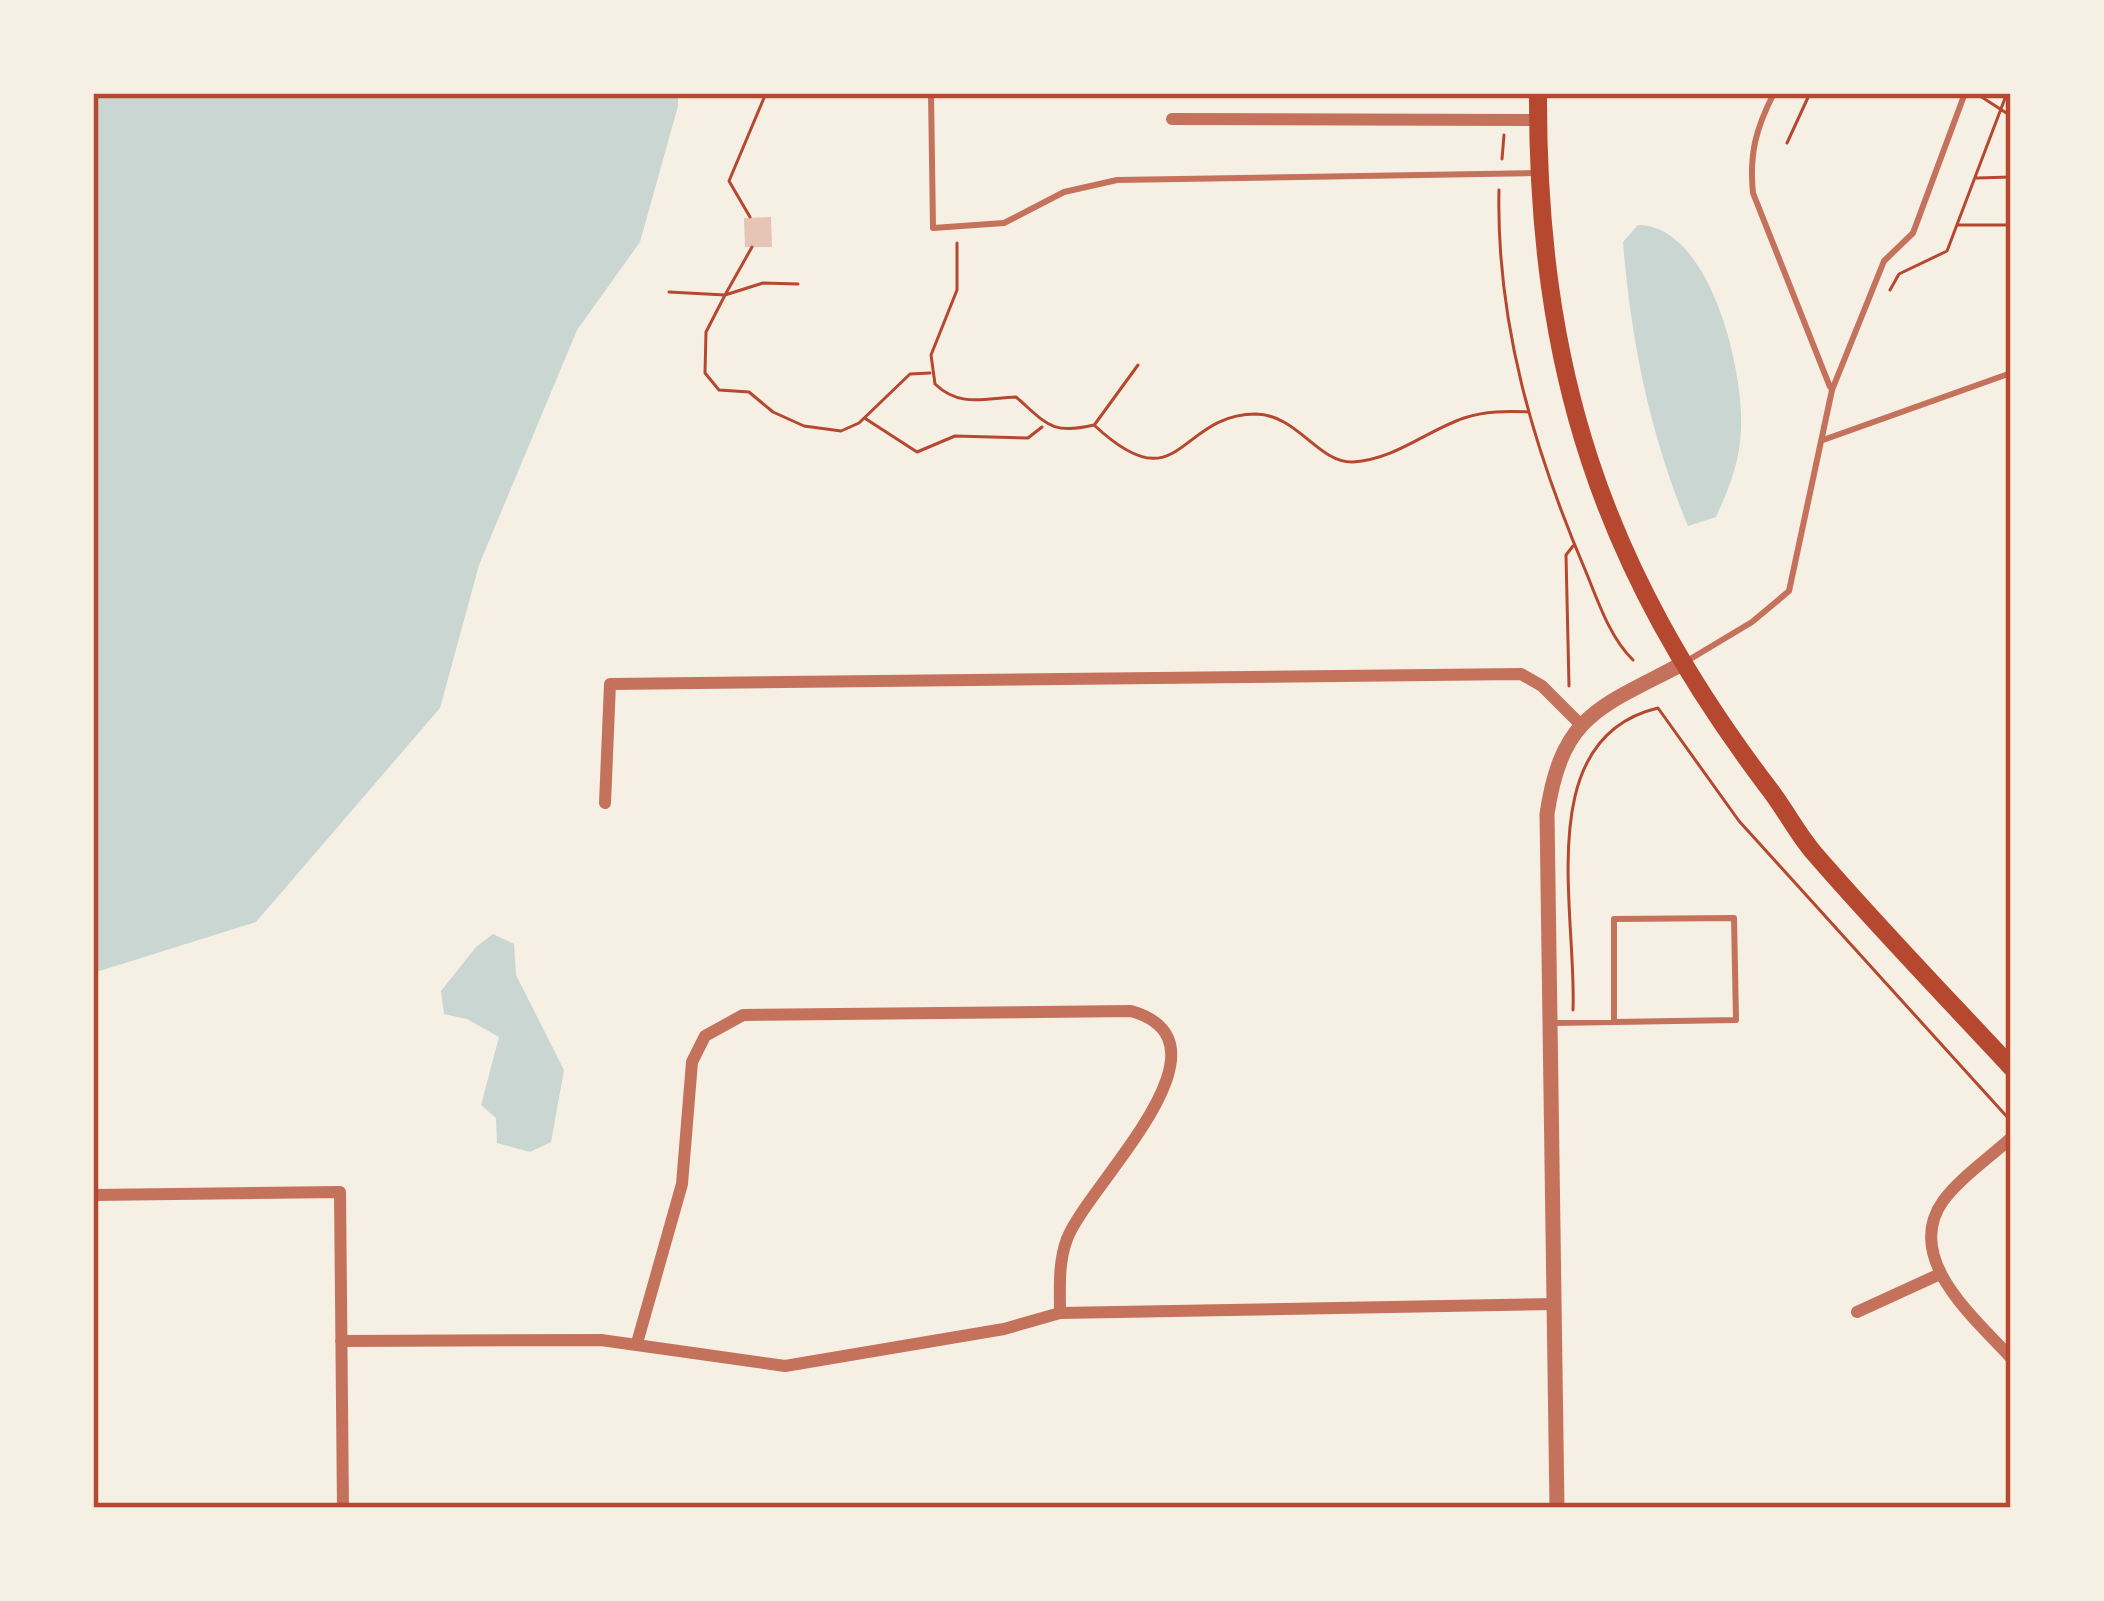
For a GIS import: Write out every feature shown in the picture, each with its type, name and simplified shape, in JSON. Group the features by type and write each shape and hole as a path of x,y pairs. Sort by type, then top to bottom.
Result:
{"main road":[{"path":"1538,93 1538,173 1555,325 1590,468 1630,572 1684,663 1810,850 2011,1067"}],"street":[{"path":"1172,119 1538,120"},
{"path":"1557,1508 1547,814 1555,764 1580,724 1684,663"},
{"path":"605,803 610,685 1522,674 1580,724"},
{"path":"637,1343 682,1184 692,1062 706,1036 743,1015 1131,1011 1145,1015 1167,1034 1174,1070 1068,1236 1060,1313"},
{"path":"2011,1138 1945,1199 1936,1214 1934,1256 1940,1274 2011,1358"},
{"path":"93,1195 340,1192 343,1508"},
{"path":"1857,1312 1940,1274"},
{"path":"341,1341 539,1337 637,1343 785,1366 1004,1329 1060,1313 1554,1304"}],"lane":[{"path":"931,93 932,228 1004,223 1064,192 1117,180 1538,173"},
{"path":"1774,93 1757,125 1750,160 1753,193 1832,390"},
{"path":"1684,663 1752,622 1789,591 1832,390 1884,261 1913,232 1965,93"},
{"path":"1823,440 2011,374"},
{"path":"1550,1023 1570,1023 1614,1022 1736,1019 1733,917 1615,919 1614,1022"}],"path":[{"path":"750,218 729,181 766,93"},
{"path":"1787,143 1810,93"},
{"path":"1975,93 2011,116"},
{"path":"1875,284 1893,291 1899,274 1947,251 2007,93"},
{"path":"1502,158 1504,127"},
{"path":"1974,178 2011,177"},
{"path":"1499,190 1503,296 1528,412 1574,544 1602,610 1633,660"},
{"path":"1957,226 2011,225"},
{"path":"930,373 957,290 957,227"},
{"path":"752,247 706,332 704,374 719,390 748,392 773,412 804,426 841,431 864,418 910,374 930,373"},
{"path":"669,292 725,295 764,284 798,284"},
{"path":"930,373 943,392 960,400 1016,397 1045,425 1069,430 1094,425 1138,364"},
{"path":"1094,425 1136,458 1164,459 1232,417 1259,414 1300,429 1334,458 1351,462 1413,447 1463,418 1528,412"},
{"path":"864,418 916,452 955,436 1028,438 1045,425"},
{"path":"1569,686 1566,555 1574,544"},
{"path":"1570,1023 1572,806 1578,771 1607,732 1658,708 1763,850 2008,1119"}],"shaded area":[{"path":"93,93 678,93 678,106 640,242 577,330 479,565 440,708 256,922 93,973"},
{"path":"1638,225 1663,231 1685,249 1703,274 1718,305 1736,372 1741,429 1733,474 1716,517 1688,526 1653,422 1631,315 1623,242"},
{"path":"493,934 514,944 516,975 564,1070 551,1142 530,1152 497,1143 496,1118 481,1105 499,1037 467,1019 444,1014 441,991 476,947"}],"building":[{"path":"771,217 772,247 745,247 744,218"}]}
